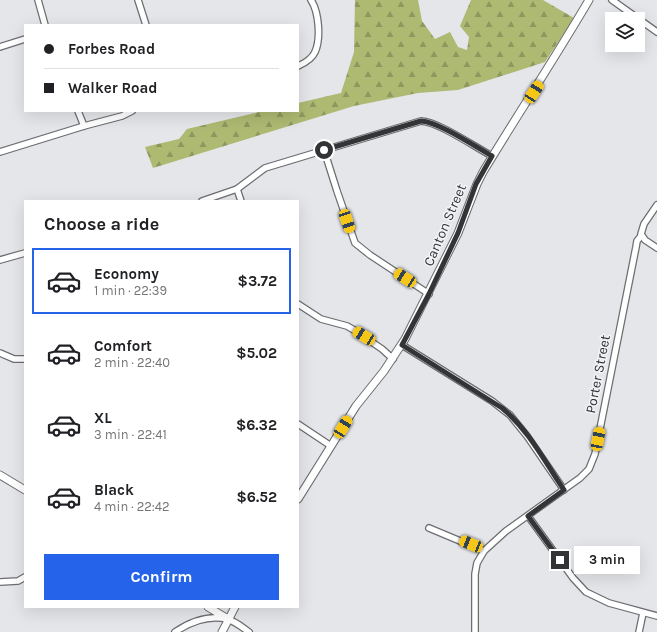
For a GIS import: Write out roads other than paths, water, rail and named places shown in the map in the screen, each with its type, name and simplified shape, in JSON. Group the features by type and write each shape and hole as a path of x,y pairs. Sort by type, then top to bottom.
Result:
{"main road":[{"name":"Canton Street","path":"299,498 356,406 393,359 402,345 429,294 458,233 476,184 492,156 555,58 589,0"},
{"path":"0,475 24,489"},
{"path":"210,608 228,619"},
{"path":"222,632 234,608"}],"street":[{"path":"38,0 45,24"},
{"path":"138,0 146,24"},
{"path":"299,65 310,59 315,52 317,42 318,19 315,6 311,0"},
{"path":"612,0 657,32"},
{"path":"0,47 24,38"},
{"path":"78,112 84,126"},
{"path":"0,152 122,116 130,112"},
{"path":"205,200 237,189 265,168 421,121 440,127 492,156"},
{"path":"324,150 336,191 355,243 370,255 429,294"},
{"path":"237,189 241,200"},
{"name":"Porter Street","path":"475,632 475,574 477,563 484,550 506,531 585,474 593,460 637,241 641,236 641,229 657,205"},
{"path":"641,236 657,248"},
{"path":"0,260 24,253"},
{"path":"299,305 321,319 347,326 373,342 393,359"},
{"path":"402,345 492,401 510,415 527,436 564,490"},
{"path":"0,353 14,359 24,359"},
{"path":"299,425 331,446"},
{"path":"528,516 573,578 591,595 603,601 657,616"},
{"path":"429,528 484,550"},
{"path":"0,582 18,580 24,577"},
{"path":"639,632 643,612"},
{"path":"175,632 203,619 228,619 250,632"}]}
